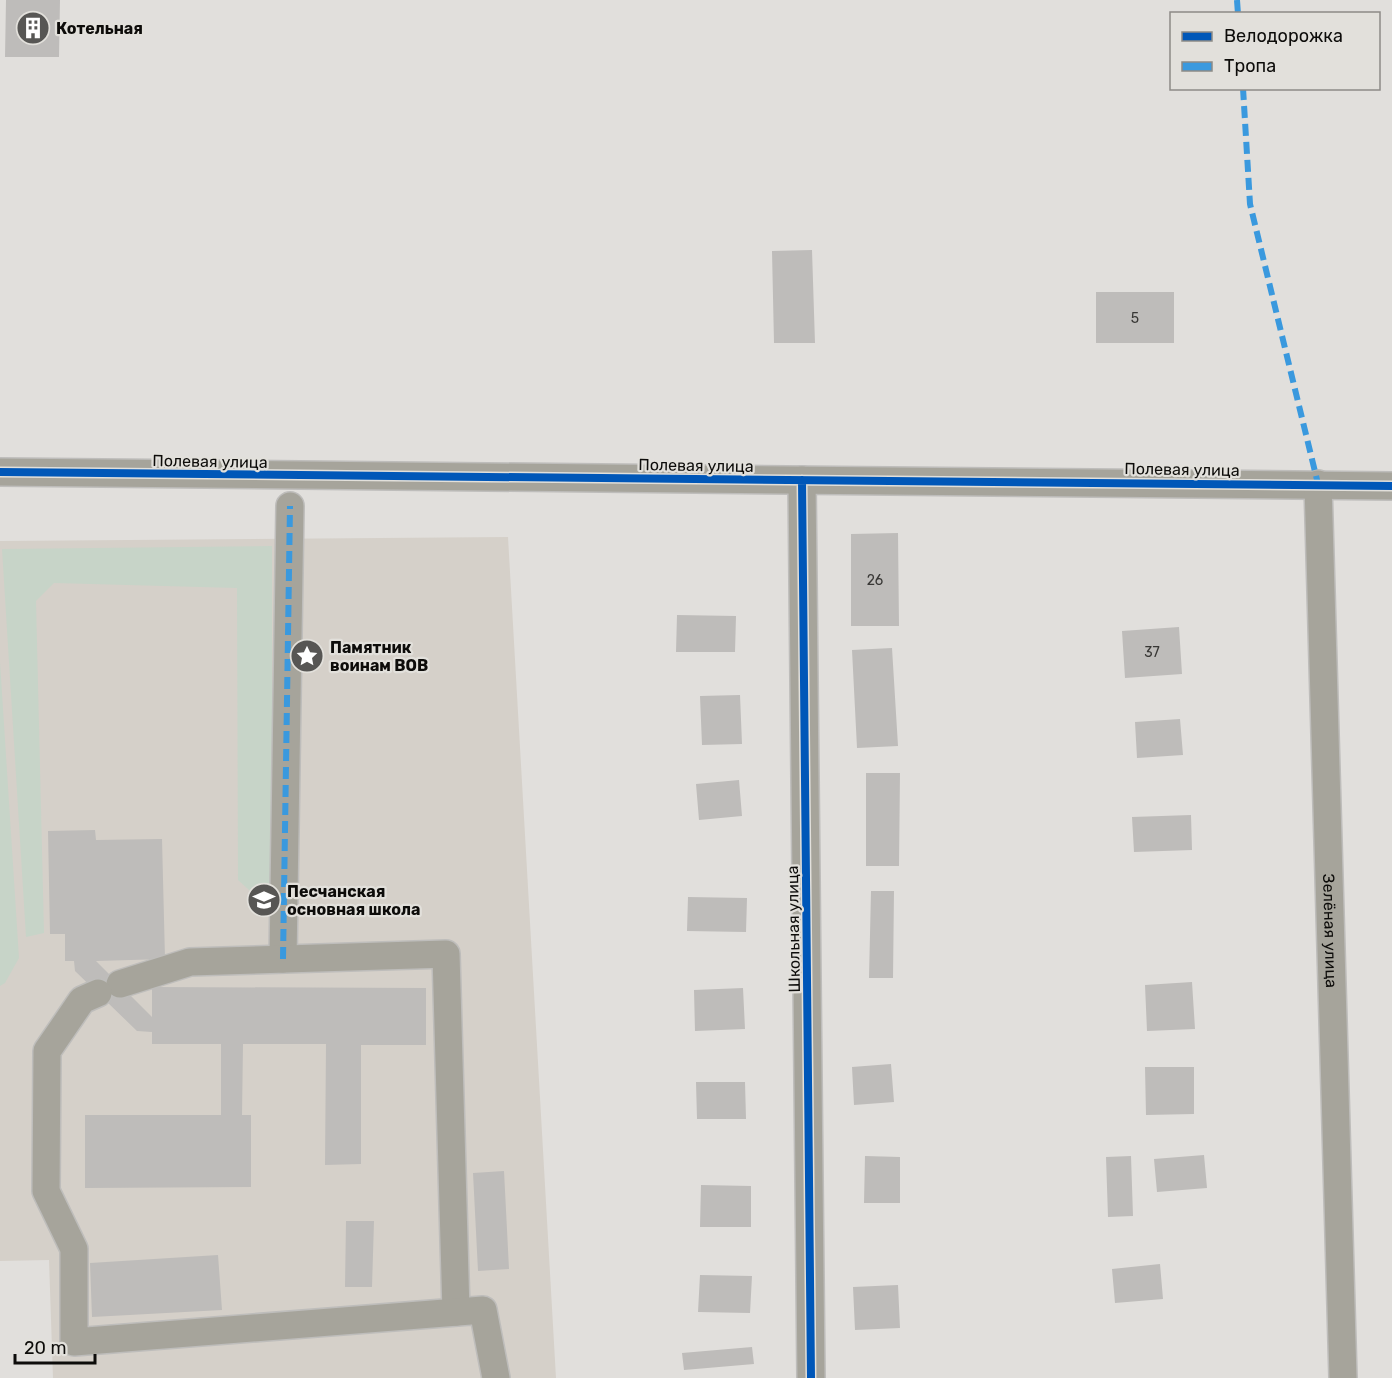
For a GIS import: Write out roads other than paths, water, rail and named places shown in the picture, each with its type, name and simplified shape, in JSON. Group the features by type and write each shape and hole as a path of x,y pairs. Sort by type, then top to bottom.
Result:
{"street":[{"name":"Полевая улица","path":"0,472 1392,486"},
{"name":"Школьная улица","path":"802,480 811,1378"},
{"name":"Зелёная улица","path":"1318,484 1343,1378"},
{"path":"283,959 290,506"},
{"path":"456,1312 446,954 190,962 82,1000 47,1051 46,1191 74,1249 74,1342 483,1310 496,1378"}],"place":[{"name":"Котельная","path":"33,28"},
{"name":"Памятник воинам ВОВ","path":"307,656"},
{"name":"Песчанская основная школа","path":"264,900"}]}
